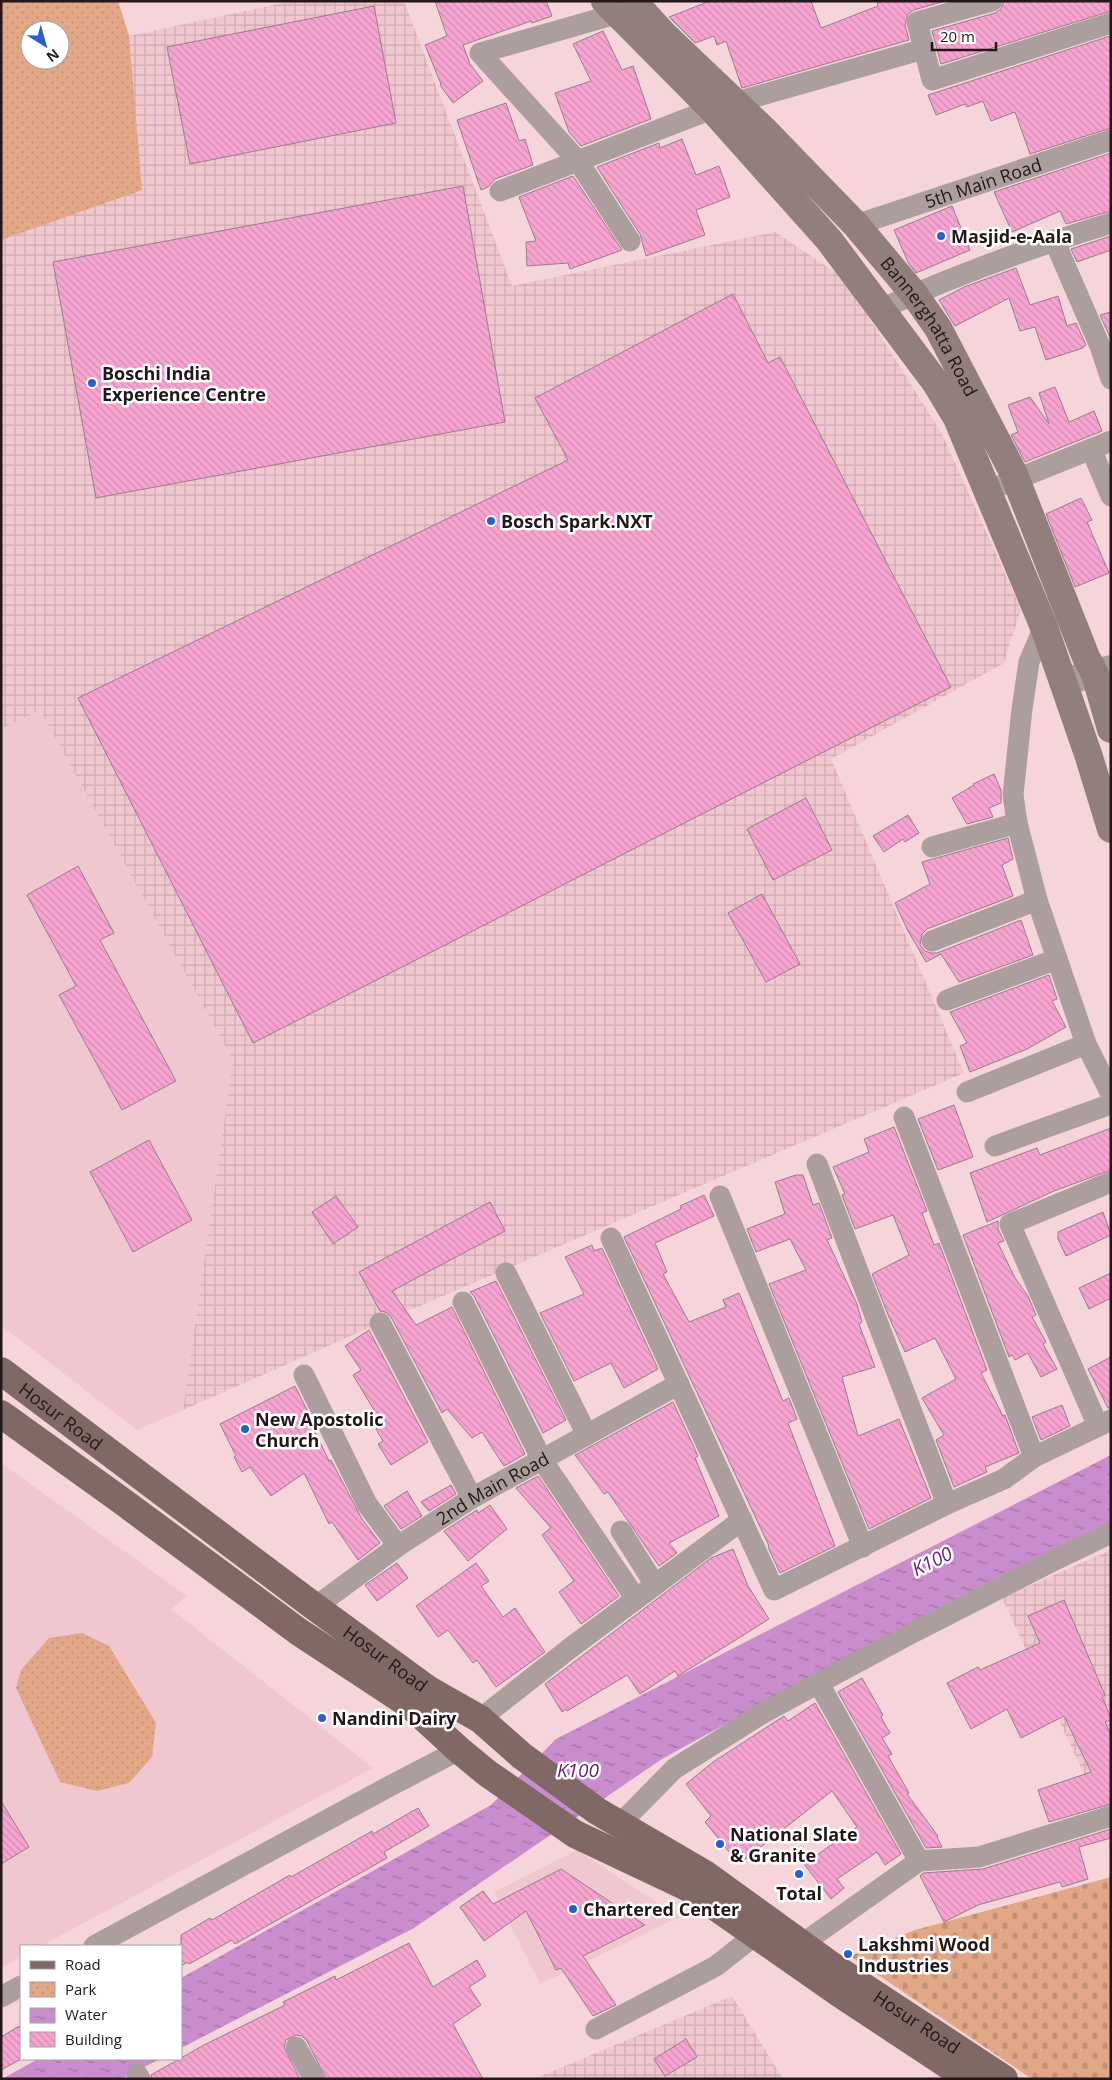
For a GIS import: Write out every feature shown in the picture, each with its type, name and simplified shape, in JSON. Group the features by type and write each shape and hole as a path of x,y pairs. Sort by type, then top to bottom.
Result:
{"main road":[{"name":"Bannerghatta Road","path":"630,5 723,106 829,240 936,382 957,418 1044,627 1111,829"},
{"name":"Bannerghatta Road","path":"723,106 856,225 914,294 938,328 1016,481 1083,650 1106,678 1111,729"},
{"name":"Hosur Road","path":"1,1371 315,1608 429,1690 480,1719 522,1756 596,1811 705,1874 802,1944 1004,2079"},
{"name":"Hosur Road","path":"1,1414 299,1632 410,1705 487,1773 575,1834 687,1887 754,1936 969,2079"}],"street":[{"path":"992,1 917,22 932,80 1111,23"},
{"path":"630,5 480,53 578,161 630,242"},
{"path":"500,191 723,106 924,50"},
{"name":"5th Main Road","path":"856,225 1111,140"},
{"path":"881,309 914,294 1054,240 1111,223"},
{"path":"1054,240 1105,344 1111,379"},
{"path":"987,491 1016,481 1111,441"},
{"path":"1091,450 1111,496"},
{"path":"1044,627 1030,662 1022,709 1013,795 1017,823 1037,900 1086,1044 1111,1094"},
{"path":"1063,682 1106,678"},
{"path":"932,847 1017,823"},
{"path":"932,941 1037,900"},
{"path":"948,1000 1057,959"},
{"path":"967,1092 1086,1044"},
{"path":"996,1146 1111,1104"},
{"path":"904,1117 1034,1457"},
{"path":"817,1164 947,1504"},
{"path":"611,1238 774,1590 947,1504 1004,1479 1034,1457 1105,1423 1010,1224 1111,1182"},
{"path":"720,1196 863,1547"},
{"path":"506,1273 587,1435"},
{"path":"463,1302 542,1460 636,1599"},
{"path":"380,1323 472,1498"},
{"path":"304,1375 367,1504 398,1546"},
{"name":"2nd Main Road","path":"315,1608 398,1546 472,1498 679,1384"},
{"path":"480,1719 742,1520"},
{"path":"621,1531 655,1585"},
{"path":"619,1825 674,1769 763,1713 1030,1572 1111,1534"},
{"path":"818,1684 919,1861"},
{"path":"96,1945 459,1750"},
{"path":"802,1944 919,1861 979,1856 1111,1816"},
{"path":"596,2029 716,1966 754,1936"},
{"path":"1,1997 20,1987"},
{"path":"296,2047 314,2079"}],"shaded area":[{"name":"Bosch Spark.NXT","path":"1,1 118,1 129,36 292,1 404,1 512,286 775,232 844,278 942,434 1021,609 1004,663 831,759 964,1073 380,1323 183,1410 233,1060 40,710 1,729"},
{"path":"40,709 233,1060 183,1410 137,1430 1,1325 1,729"},
{"path":"1,1463 187,1596 171,1609 373,1768 43,1945 20,1945 20,1958 1,1968"},
{"path":"1111,1550 1111,1813 1103,1815 1002,1598"},
{"path":"577,1850 679,1917 540,1984 494,1892"},
{"path":"732,1996 783,2079 534,2079"}],"green space":[{"path":"1,1 118,1 129,36 142,190 1,240"},
{"path":"82,1633 109,1646 156,1723 152,1757 129,1783 97,1791 60,1782 16,1688 21,1670 49,1638"},
{"path":"1111,1877 1111,2079 1032,2079 850,1956 915,1930"}],"water":[{"name":"K100","path":"1111,1455 1111,1525 722,1726 662,1759 414,1928 182,2047 182,1977 491,1805 556,1739"},
{"path":"36,2060 158,2060 121,2079 2,2079"}],"building":[{"path":"435,1 546,1 552,16 532,23 531,21 463,45 470,64 483,81 453,103 440,85 425,45 447,36"},
{"path":"710,1 811,1 821,28 878,6 877,1 945,1 914,10 908,14 905,25 909,40 742,88 726,41 717,45 714,36 695,43 669,17"},
{"path":"1004,1 1111,1 1111,11 941,64 932,31 995,13 1001,9"},
{"path":"374,6 396,123 190,164 167,47"},
{"path":"603,31 622,70 633,66 651,119 581,146 569,132 555,93 591,81 573,44"},
{"path":"1110,36 1111,128 1030,154 1015,112 991,121 983,101 967,107 965,104 936,115 928,95"},
{"path":"506,103 519,141 525,139 533,165 495,179 488,187 481,190 457,120"},
{"path":"682,139 696,175 719,166 730,197 696,210 705,235 646,256 640,234 597,167 659,143 660,148"},
{"path":"1111,153 1111,211 1066,224 1060,211 1012,232 994,192"},
{"path":"573,176 622,250 570,269 568,263 527,266 526,242 536,241 519,197"},
{"path":"463,186 505,422 96,498 53,262"},
{"path":"952,206 970,250 916,273 909,264 894,230"},
{"path":"1111,236 1111,250 1077,262 1071,249"},
{"path":"1016,268 1030,305 1058,296 1067,326 1076,323 1086,345 1083,348 1046,360 1035,327 1020,331 1009,298 955,326 939,300 964,287"},
{"path":"733,294 768,363 780,357 951,687 253,1043 78,698 568,460 535,398"},
{"path":"1111,312 1111,337 1110,337 1100,315"},
{"path":"1055,387 1069,422 1094,411 1102,431 1025,462 1011,435 1018,432 1008,405 1030,397 1049,424 1039,393"},
{"path":"1081,498 1092,520 1087,522 1109,573 1075,587 1046,514"},
{"path":"994,774 1001,790 1001,803 989,808 993,817 967,824 952,798 973,784"},
{"path":"806,798 832,850 773,880 747,829"},
{"path":"908,815 919,833 905,842 903,839 884,852 873,836"},
{"path":"1008,838 1013,859 1002,865 1013,896 927,929 922,934 920,945 925,951 937,953 1021,920 1033,955 959,982 941,954 926,962 895,903 930,884 922,862"},
{"path":"78,866 114,933 100,940 176,1081 122,1110 59,995 76,986 27,895"},
{"path":"762,894 800,964 766,982 728,913"},
{"path":"1049,975 1057,999 1052,1001 1066,1027 1027,1049 970,1072 960,1046 967,1043 950,1012"},
{"path":"954,1105 973,1157 938,1170 918,1119"},
{"path":"894,1127 927,1211 922,1213 934,1245 939,1243 987,1370 981,1373 1003,1416 1005,1415 1019,1453 985,1467 987,1472 954,1487 936,1440 944,1435 922,1398 956,1379 935,1338 905,1352 872,1274 909,1255 893,1215 855,1229 842,1195 845,1194 833,1167 869,1152 864,1139"},
{"path":"1111,1128 1111,1170 1054,1191 987,1222 970,1173 1037,1148 1040,1155"},
{"path":"149,1140 192,1220 133,1252 90,1172"},
{"path":"796,1175 803,1175 813,1205 819,1203 832,1238 827,1240 857,1304 862,1322 859,1324 875,1367 842,1377 858,1436 899,1419 931,1498 869,1529 769,1284 806,1270 790,1239 756,1252 747,1229 785,1214 775,1182"},
{"path":"704,1195 714,1216 655,1243 667,1272 663,1274 689,1322 726,1307 723,1300 739,1293 783,1401 789,1398 797,1419 788,1423 835,1546 780,1573 624,1237 681,1209 680,1206"},
{"path":"336,1196 358,1227 333,1244 312,1212"},
{"path":"490,1202 505,1231 392,1291 416,1325 452,1307 525,1454 504,1466 482,1432 472,1438 447,1409 442,1413 391,1317 386,1312 380,1311 359,1272"},
{"path":"1103,1212 1111,1235 1066,1256 1058,1239 1058,1232"},
{"path":"998,1221 998,1229 1004,1241 998,1243 1015,1278 1028,1296 1036,1315 1032,1317 1046,1342 1043,1344 1057,1369 1041,1377 1028,1353 1015,1360 1012,1355 1009,1357 963,1235"},
{"path":"592,1245 594,1251 602,1248 658,1369 624,1388 611,1363 574,1381 540,1313 584,1294 565,1257"},
{"path":"1111,1273 1111,1298 1089,1309 1079,1288"},
{"path":"496,1281 566,1420 543,1433 474,1296 470,1292"},
{"path":"369,1330 428,1442 391,1465 378,1444 383,1441 376,1429 380,1426 372,1411 374,1410 353,1375 361,1370 345,1346"},
{"path":"1111,1357 1111,1408 1108,1408 1088,1369"},
{"path":"295,1386 329,1461 331,1460 362,1519 380,1543 358,1560 332,1522 329,1524 304,1473 271,1496 250,1467 242,1472 220,1424"},
{"path":"673,1402 698,1456 695,1458 719,1516 669,1543 677,1553 659,1566 608,1492 604,1494 575,1455"},
{"path":"1062,1405 1070,1426 1041,1440 1032,1417"},
{"path":"538,1476 619,1596 581,1624 559,1592 574,1581 542,1535 551,1528 516,1488"},
{"path":"451,1485 456,1494 429,1511 421,1502"},
{"path":"407,1491 422,1516 401,1529 384,1506"},
{"path":"490,1505 507,1529 468,1561 444,1531 477,1510 478,1513"},
{"path":"733,1549 748,1586 769,1619 678,1676 675,1671 640,1694 627,1675 567,1711 566,1709 562,1712 545,1684 711,1558"},
{"path":"397,1563 408,1578 377,1601 365,1585"},
{"path":"476,1563 489,1581 481,1586 503,1617 515,1608 545,1652 496,1687 477,1660 473,1663 448,1630 438,1637 416,1606"},
{"path":"1064,1600 1105,1695 1102,1697 1111,1718 1111,1720 1105,1722 1111,1735 1111,1804 1049,1822 1038,1790 1091,1772 1064,1716 1021,1738 1007,1709 971,1729 947,1683 978,1667 980,1670 1040,1643 1028,1616"},
{"path":"862,1678 883,1715 881,1717 890,1733 882,1738 892,1754 888,1756 909,1793 907,1794 938,1836 942,1847 926,1848 838,1692"},
{"path":"815,1703 901,1854 885,1865 877,1852 837,1879 844,1888 831,1899 804,1864 857,1827 832,1791 739,1864 705,1822 711,1816 686,1784 713,1762 784,1716 788,1721"},
{"path":"1,1801 29,1847 1,1864"},
{"path":"418,1808 429,1826 384,1852 387,1858 235,1944 232,1940 189,1964 188,1962 182,1965 181,1935 210,1918 212,1920 290,1875 291,1877 372,1831 373,1834"},
{"path":"1111,1829 1111,1838 1079,1847 1088,1879 1062,1887 1060,1882 978,1905 944,1922 920,1876 923,1873 983,1869"},
{"name":"Chartered Center","path":"561,1869 645,1925 583,1956 616,2005 593,2016 561,1968 556,1970 526,1911 484,1941 460,1907 483,1891 493,1904"},
{"path":"409,1943 433,1987 477,1960 486,1976 469,1987 481,2005 453,2024 483,2079 326,2079 307,2041 302,2036 296,2035 286,2040 284,2047 300,2079 152,2079 151,2075 178,2060 182,2060 182,2057 204,2045 285,2005 283,2002 335,1976 336,1980"},
{"path":"20,2026 20,2060 1,2070 1,2037"},
{"path":"686,2039 697,2057 665,2076 654,2059"}],"place":[{"name":"Masjid-e-Aala","path":"941,236"},
{"name":"Boschi India Experience Centre","path":"92,383"},
{"name":"Bosch Spark.NXT","path":"491,521"},
{"name":"New Apostolic Church","path":"245,1429"},
{"name":"Nandini Dairy","path":"322,1718"},
{"name":"National Slate & Granite","path":"720,1844"},
{"name":"Total","path":"799,1874"},
{"name":"Chartered Center","path":"573,1909"},
{"name":"Lakshmi Wood Industries","path":"848,1954"}]}
